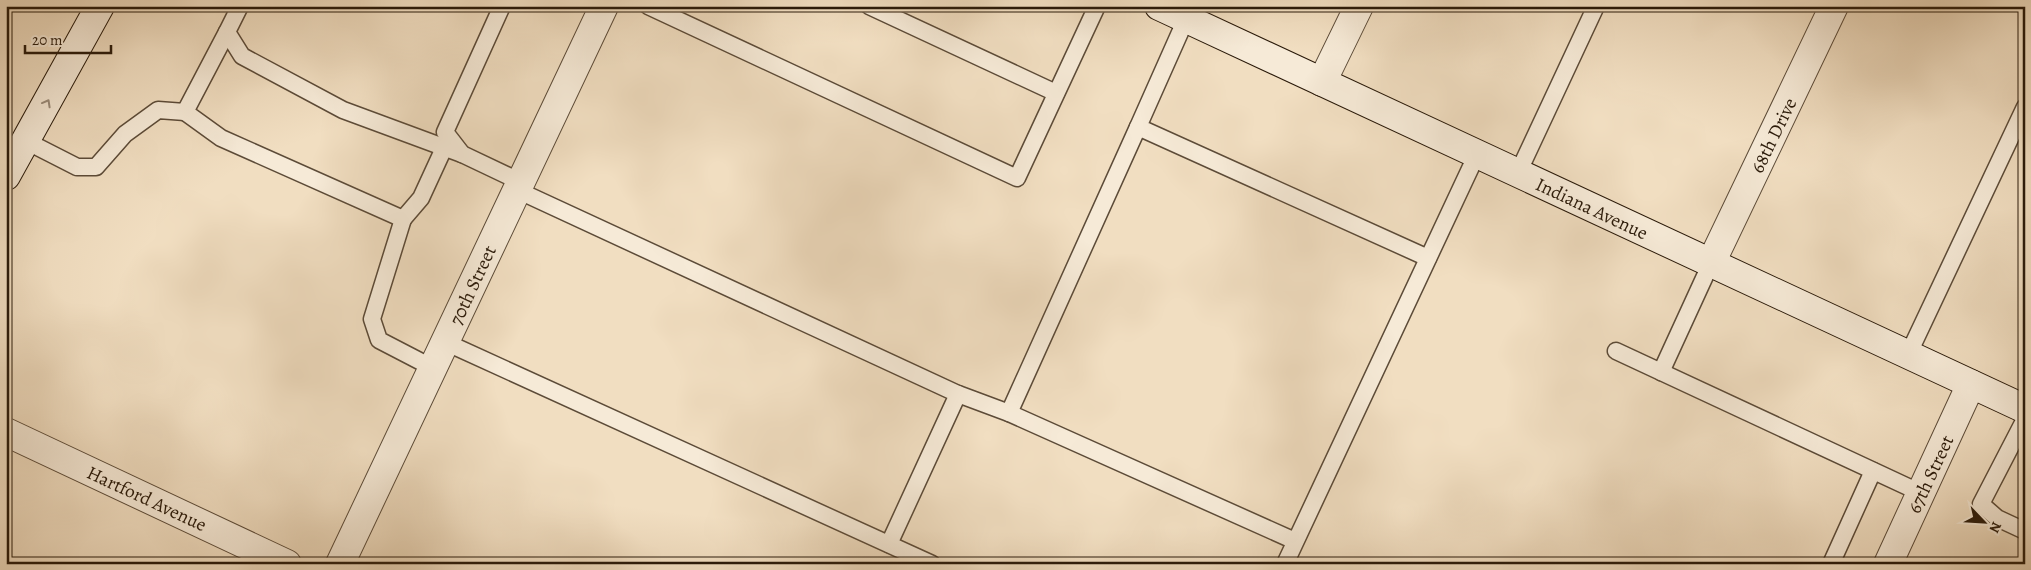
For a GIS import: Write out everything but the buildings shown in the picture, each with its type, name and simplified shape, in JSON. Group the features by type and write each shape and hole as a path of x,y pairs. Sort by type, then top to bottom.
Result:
{"street":[{"path":"6,176 100,6"},
{"name":"70th Street","path":"340,564 604,6"},
{"name":"Indiana Avenue","path":"1159,6 2025,409"},
{"path":"1322,82 1359,6"},
{"name":"68th Drive","path":"1712,263 1834,6"},
{"name":"67th Street","path":"1888,564 1971,384"},
{"name":"Hartford Avenue","path":"6,432 287,564"}],"lane":[{"path":"462,154 446,132 502,6"},
{"path":"648,6 1017,178 1097,6"},
{"path":"869,6 1056,93"},
{"path":"1518,174 1596,6"},
{"path":"185,112 227,32 233,9"},
{"path":"1009,413 1186,19"},
{"path":"227,32 242,56 344,110 462,154 519,186 958,394 1009,413 1295,541"},
{"path":"1908,355 2025,106"},
{"path":"26,141 77,167 96,167 125,134 158,110 185,112 221,138 403,219"},
{"path":"1138,126 1428,258"},
{"path":"433,368 380,340 372,319 403,219 421,198 444,148"},
{"path":"1285,564 1477,154"},
{"path":"1661,372 1712,263"},
{"path":"445,342 932,564"},
{"path":"1616,351 1921,493"},
{"path":"890,544 958,394"},
{"path":"2025,418 1981,504 1997,518 2025,531"},
{"path":"1831,564 1873,471"}]}
